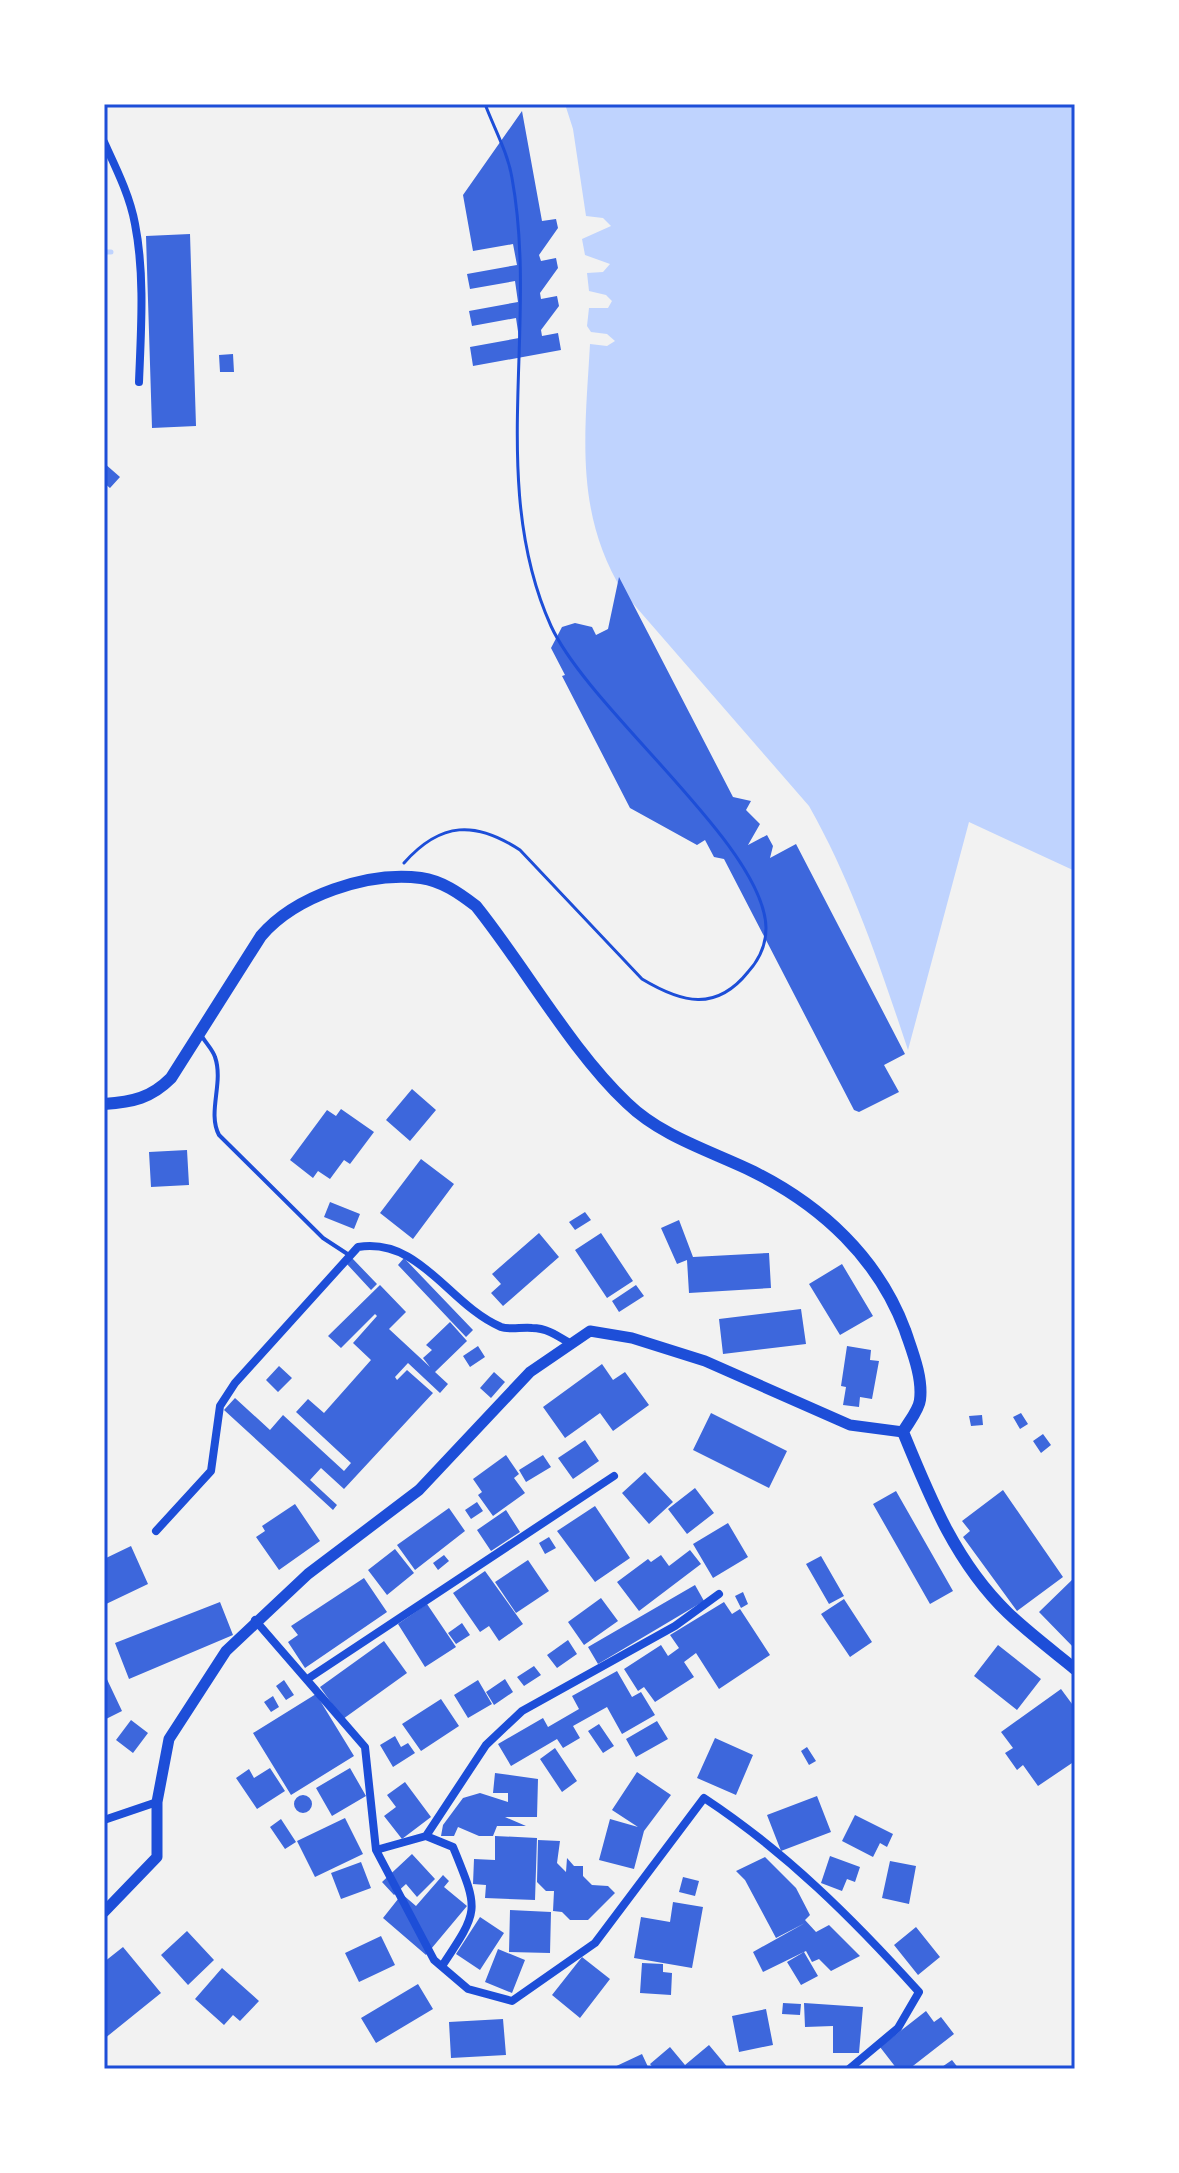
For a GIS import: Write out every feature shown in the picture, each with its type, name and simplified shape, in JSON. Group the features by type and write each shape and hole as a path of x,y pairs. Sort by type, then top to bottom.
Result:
{"main road":[{"path":"104,1104 131,1102 156,1093 171,1078 277,918 305,900 334,890 391,878 432,882 453,889 476,906 627,1104 694,1146 754,1172 796,1196 842,1232 876,1271 897,1308 916,1361 920,1402 903,1432 940,1521 958,1552 1008,1614 1075,1669"}],"street":[{"path":"104,142 122,180 135,224 142,311 139,382"},
{"path":"156,1531 211,1471 220,1406 235,1383 358,1247 394,1248 414,1259 470,1307 503,1328 548,1330 571,1344"},
{"path":"104,1912 157,1857 157,1802 169,1739 226,1651 255,1620 308,1574 419,1490 530,1372 590,1331 632,1338 705,1361 850,1425 903,1432"},
{"path":"309,1678 614,1476"},
{"path":"426,1836 486,1745 522,1711 675,1626 719,1594"},
{"path":"255,1620 309,1678 365,1747 376,1850 434,1960 468,1989 512,2001 595,1943 704,1798 756,1833 849,1915 919,1992 898,2028 849,2069"},
{"path":"104,1820 157,1802"},
{"path":"376,1850 426,1836 453,1847 474,1898 472,1921 442,1966"}],"lane":[{"path":"200,1033 216,1058 218,1098 214,1124 219,1135 323,1238 351,1256"}],"path":[{"path":"391,878 427,842 444,835 468,829 497,835 520,850 642,979 666,993 687,1000 712,999 736,987 753,966 765,938 763,912 738,861 577,668 552,629 534,585 524,545 518,498 523,309 517,214 512,174 485,104"}],"water":[{"path":"565,104 1075,104 1075,871 969,822 908,1050 852,895 809,806 623,592 596,532 586,472 585,441 590,344 607,346 615,341 607,334 591,332 587,326 589,308 608,308 612,301 606,295 589,291 587,273 603,272 610,264 585,255 582,239 611,226 603,218 586,216 573,129"}],"building":[{"path":"522,111 542,221 556,219 558,228 539,255 541,261 556,258 558,268 540,293 541,299 557,296 559,306 541,330 542,336 558,333 561,350 473,366 470,347 519,338 516,318 472,326 469,311 518,302 515,281 470,289 467,274 517,265 513,244 473,251 463,195"},
{"path":"190,234 196,426 152,428 146,236"},
{"path":"233,354 234,372 220,372 219,355"},
{"path":"104,463 120,477 110,488 104,483"},
{"path":"619,577 733,797 751,801 746,810 760,824 748,845 767,835 773,846 770,858 796,844 905,1054 884,1065 899,1092 859,1112 854,1110 724,859 714,857 705,840 697,845 630,808 562,676 565,675 551,648 562,627 575,623 592,627 596,635 608,629"},
{"path":"412,1089 436,1110 410,1141 386,1120"},
{"path":"341,1109 374,1132 350,1164 344,1160 330,1179 318,1171 313,1178 290,1160 327,1110 336,1116"},
{"path":"187,1150 189,1185 151,1187 149,1152"},
{"path":"421,1159 454,1184 413,1239 380,1213"},
{"path":"330,1202 360,1214 354,1229 324,1217"},
{"path":"585,1212 591,1220 575,1230 569,1222"},
{"path":"679,1220 693,1257 769,1253 771,1288 689,1293 687,1260 677,1264 661,1228"},
{"path":"539,1233 559,1257 503,1306 491,1293 501,1284 492,1274"},
{"path":"601,1233 633,1281 607,1298 575,1250"},
{"path":"352,1258 377,1284 371,1290 346,1263"},
{"path":"404,1258 473,1330 466,1337 398,1265"},
{"path":"842,1264 873,1316 840,1335 809,1284"},
{"path":"380,1285 406,1312 389,1329 430,1367 423,1358 432,1350 426,1345 450,1322 467,1341 435,1372 448,1384 440,1393 408,1363 395,1377 397,1380 407,1370 433,1393 344,1489 321,1468 310,1480 337,1505 333,1510 224,1410 235,1398 270,1430 283,1415 344,1471 351,1463 296,1412 308,1399 324,1413 371,1360 353,1343 377,1316 375,1314 341,1348 328,1336"},
{"path":"636,1285 644,1296 619,1312 612,1301"},
{"path":"801,1309 806,1344 723,1354 719,1319"},
{"path":"478,1346 485,1357 470,1367 463,1356"},
{"path":"847,1346 871,1350 870,1360 879,1361 872,1399 860,1397 859,1407 843,1405 846,1387 841,1386"},
{"path":"602,1364 613,1380 625,1372 649,1405 613,1431 600,1413 565,1438 543,1407"},
{"path":"279,1366 292,1378 278,1392 266,1380"},
{"path":"494,1372 505,1382 491,1398 480,1388"},
{"path":"711,1413 787,1451 769,1488 693,1450"},
{"path":"1021,1413 1028,1424 1020,1429 1013,1417"},
{"path":"982,1415 983,1425 971,1426 969,1416"},
{"path":"1043,1434 1051,1445 1041,1453 1033,1441"},
{"path":"585,1440 599,1461 573,1479 558,1458"},
{"path":"506,1455 519,1474 514,1478 525,1493 493,1516 478,1495 482,1492 473,1479"},
{"path":"543,1455 551,1467 526,1482 519,1470"},
{"path":"645,1472 673,1502 649,1524 622,1493"},
{"path":"695,1488 714,1513 687,1534 668,1509"},
{"path":"1003,1490 1063,1577 1017,1611 963,1537 970,1531 962,1521"},
{"path":"896,1491 953,1591 930,1604 873,1504"},
{"path":"477,1502 483,1511 471,1519 465,1510"},
{"path":"295,1504 320,1541 279,1570 256,1537 265,1531 262,1526"},
{"path":"595,1506 630,1558 595,1582 557,1531"},
{"path":"449,1508 465,1531 415,1570 397,1545"},
{"path":"506,1510 520,1532 491,1551 477,1530"},
{"path":"728,1523 748,1557 713,1578 693,1544"},
{"path":"549,1537 556,1548 545,1554 539,1543"},
{"path":"131,1546 148,1584 104,1605 104,1559"},
{"path":"395,1549 414,1573 387,1595 368,1570"},
{"path":"690,1550 701,1564 639,1611 617,1582 648,1559 651,1562 661,1555 669,1566"},
{"path":"444,1555 449,1561 438,1570 433,1563"},
{"path":"821,1556 844,1596 829,1604 806,1564"},
{"path":"528,1560 549,1591 516,1613 495,1582"},
{"path":"485,1571 523,1624 499,1641 489,1626 480,1632 453,1593"},
{"path":"1075,1577 1075,1649 1039,1612"},
{"path":"364,1578 387,1612 305,1668 288,1642 298,1635 291,1626"},
{"path":"695,1585 704,1601 598,1664 588,1647"},
{"path":"743,1592 748,1604 741,1608 735,1596"},
{"path":"601,1598 618,1621 584,1645 568,1622"},
{"path":"844,1599 872,1642 850,1657 821,1614"},
{"path":"220,1602 233,1635 129,1679 115,1643"},
{"path":"724,1602 732,1614 740,1609 770,1655 719,1689 696,1653 684,1662 694,1677 655,1702 644,1687 638,1691 624,1669 661,1645 668,1656 679,1648 670,1635"},
{"path":"427,1604 456,1647 425,1667 398,1624"},
{"path":"462,1623 470,1635 456,1644 448,1633"},
{"path":"568,1640 577,1654 557,1668 547,1655"},
{"path":"384,1641 407,1673 343,1719 320,1687"},
{"path":"998,1645 1041,1679 1017,1710 974,1676"},
{"path":"534,1666 541,1675 524,1686 517,1677"},
{"path":"617,1671 632,1697 641,1692 655,1715 622,1734 607,1707 573,1726 580,1738 563,1748 557,1739 511,1766 498,1744 543,1718 548,1727 579,1709 572,1696"},
{"path":"104,1673 122,1711 104,1720"},
{"path":"505,1679 513,1692 494,1705 486,1692"},
{"path":"284,1680 294,1695 286,1700 276,1686"},
{"path":"478,1680 492,1704 468,1718 454,1695"},
{"path":"1061,1689 1075,1708 1075,1761 1038,1786 1023,1765 1017,1770 1005,1753 1013,1748 1001,1732"},
{"path":"316,1694 354,1756 291,1795 253,1733"},
{"path":"273,1696 279,1707 271,1712 264,1702"},
{"path":"441,1699 459,1726 421,1751 402,1724"},
{"path":"131,1720 148,1733 133,1753 116,1740"},
{"path":"657,1721 668,1739 636,1757 626,1739"},
{"path":"599,1724 614,1746 603,1753 588,1731"},
{"path":"395,1736 401,1747 408,1743 415,1753 393,1767 380,1745"},
{"path":"715,1738 753,1755 736,1795 697,1778"},
{"path":"807,1747 816,1761 809,1765 801,1751"},
{"path":"555,1748 577,1781 562,1792 540,1759"},
{"path":"270,1768 285,1791 257,1809 236,1778 249,1769 254,1778"},
{"path":"350,1768 366,1796 332,1816 316,1788"},
{"path":"637,1772 671,1795 644,1831 634,1869 599,1860 610,1819 638,1827 612,1810"},
{"path":"495,1773 538,1779 537,1817 505,1817 526,1826 497,1826 493,1836 479,1836 458,1827 454,1836 441,1836 443,1825 463,1798 480,1793 508,1802 508,1793 493,1793"},
{"path":"405,1782 431,1817 402,1839 384,1816 396,1807 387,1795"},
{"path":"303,1795 312,1804 303,1813 294,1804"},
{"path":"817,1796 831,1832 781,1851 767,1815"},
{"path":"855,1815 893,1834 887,1847 880,1843 873,1857 842,1841"},
{"path":"345,1818 363,1854 315,1877 297,1841"},
{"path":"281,1819 296,1842 285,1849 270,1827"},
{"path":"495,1836 537,1838 535,1900 485,1898 486,1885 473,1884 474,1859 495,1860"},
{"path":"538,1840 560,1841 557,1863 566,1872 567,1858 574,1866 583,1866 583,1876 592,1885 608,1886 615,1893 588,1920 570,1920 562,1912 553,1911 554,1891 546,1891 537,1882"},
{"path":"412,1854 435,1879 417,1897 406,1884 394,1895 382,1882"},
{"path":"830,1856 860,1867 855,1882 847,1879 842,1891 821,1883"},
{"path":"765,1857 796,1888 810,1915 805,1920 816,1932 829,1925 860,1956 831,1971 819,1959 812,1962 806,1951 763,1972 753,1952 805,1923 776,1938 745,1880 736,1871"},
{"path":"890,1861 916,1866 909,1904 882,1898"},
{"path":"361,1862 371,1888 341,1899 331,1873"},
{"path":"443,1875 449,1881 444,1887 467,1906 426,1955 383,1918 402,1894 416,1906"},
{"path":"683,1877 699,1881 695,1896 679,1892"},
{"path":"673,1902 703,1907 692,1968 634,1958 641,1917 670,1922"},
{"path":"510,1910 551,1912 550,1953 509,1952"},
{"path":"480,1917 504,1933 480,1970 456,1954"},
{"path":"916,1927 940,1957 918,1975 894,1945"},
{"path":"187,1931 214,1960 188,1985 161,1955"},
{"path":"381,1936 395,1965 359,1982 345,1953"},
{"path":"123,1947 161,1993 104,2039 104,1962"},
{"path":"498,1949 525,1960 512,1993 485,1982"},
{"path":"804,1952 818,1976 801,1985 787,1962"},
{"path":"582,1957 610,1979 580,2018 552,1995"},
{"path":"642,1963 663,1964 663,1972 672,1973 671,1995 640,1993"},
{"path":"222,1968 259,2001 240,2021 233,2015 224,2025 195,1999"},
{"path":"418,1984 433,2009 376,2043 361,2018"},
{"path":"783,2003 801,2004 800,2015 782,2014"},
{"path":"804,2003 863,2007 859,2053 833,2053 833,2026 805,2027"},
{"path":"766,2009 773,2045 739,2052 732,2016"},
{"path":"926,2011 934,2022 941,2017 954,2034 909,2069 897,2069 880,2047"},
{"path":"503,2019 506,2055 451,2058 449,2022"},
{"path":"709,2045 729,2069 654,2069 650,2064 670,2047 685,2065"},
{"path":"642,2054 649,2069 610,2069"},
{"path":"952,2060 959,2069 939,2069"}],"waterway":[{"path":"104,252 111,252"}]}
